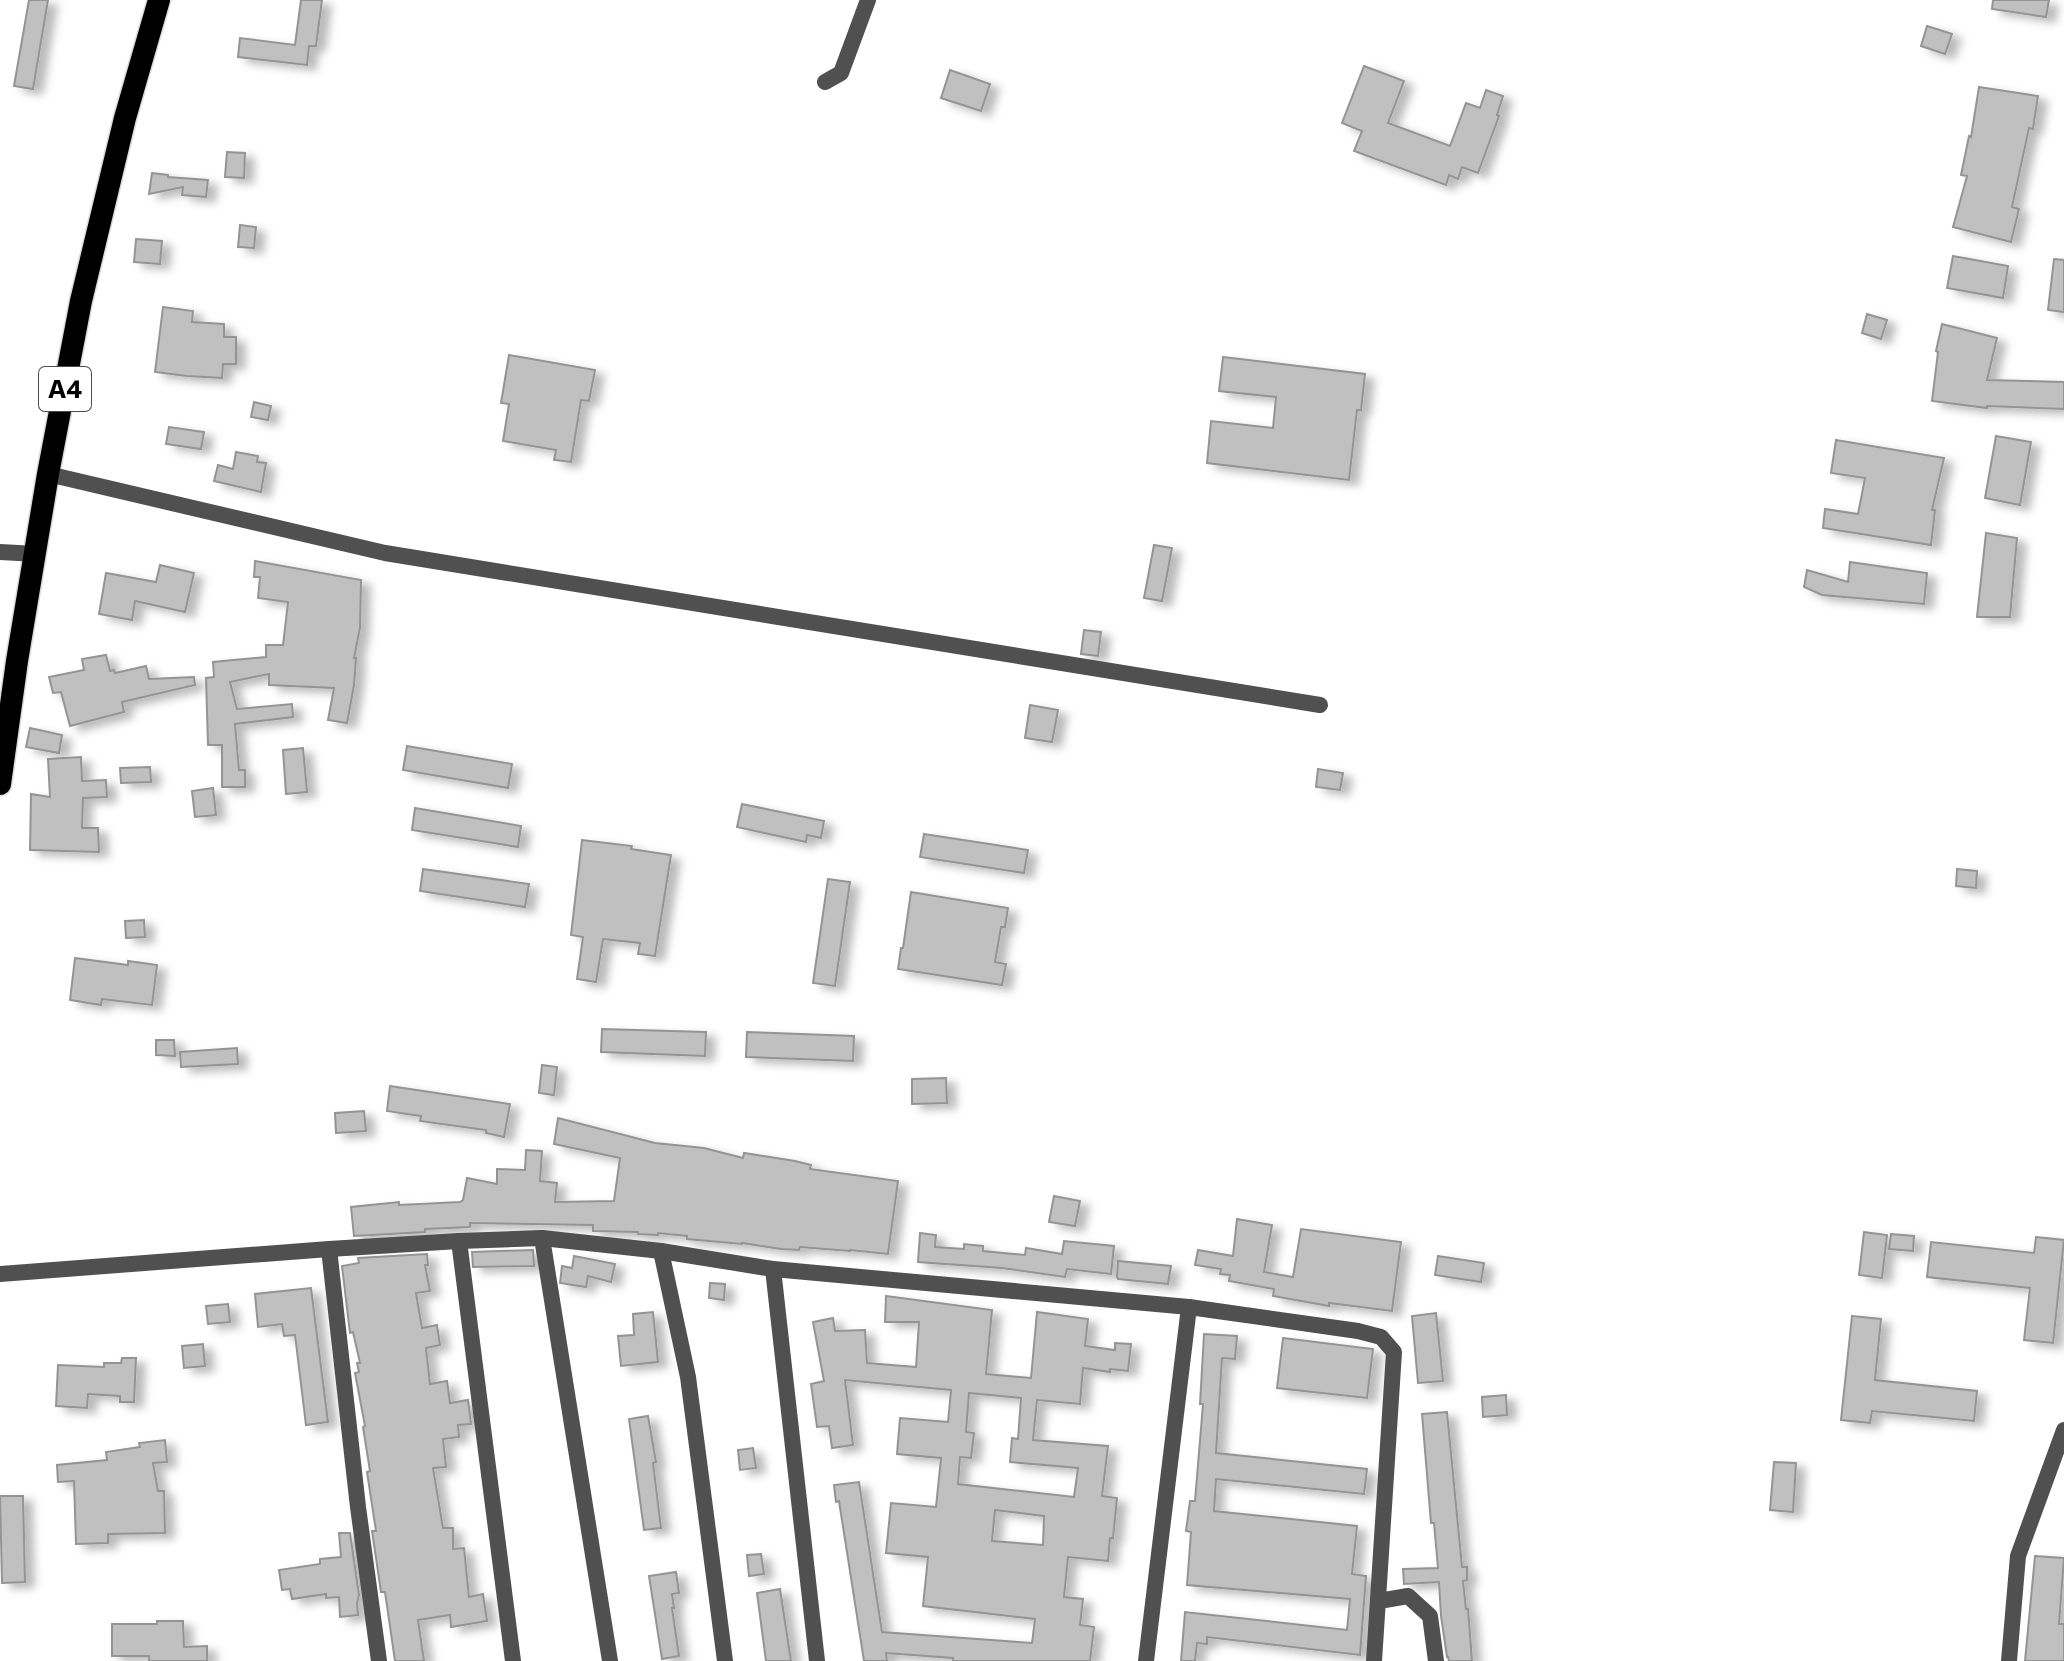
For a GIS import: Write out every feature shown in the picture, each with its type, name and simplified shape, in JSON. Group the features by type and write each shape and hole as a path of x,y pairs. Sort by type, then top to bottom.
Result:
{"highway":[{"name":"A4","path":"0,784 48,474 81,301 125,118 159,0"}],"street":[{"path":"825,82 841,73 868,0"},
{"path":"48,474 385,553 1320,705"},
{"path":"0,552 36,554"},
{"path":"542,1238 610,1661"},
{"path":"0,1274 329,1249 542,1238 661,1251 773,1269 1189,1307 1381,1337 1394,1352 1374,1661"},
{"path":"459,1241 513,1661"},
{"path":"329,1249 379,1661"},
{"path":"661,1251 688,1377 725,1661"},
{"path":"773,1269 817,1661"},
{"path":"1146,1661 1189,1307"},
{"path":"2009,1661 2018,1556 2064,1430"},
{"path":"1379,1601 1408,1596 1430,1616 1436,1661"}],"building":[{"path":"29,0 48,0 33,89 14,86"},
{"path":"301,0 322,0 316,46 309,46 307,65 238,57 240,38 295,45"},
{"path":"1993,0 2049,0 2046,17 1992,9"},
{"path":"1927,26 1952,34 1945,54 1921,46"},
{"path":"1364,66 1404,81 1388,123 1450,146 1466,103 1480,108 1486,90 1503,96 1478,173 1462,167 1458,179 1449,175 1446,185 1354,151 1362,131 1342,123"},
{"path":"950,70 990,84 981,111 941,98"},
{"path":"1979,87 2038,96 2033,129 2029,128 2012,207 2019,209 2011,242 1953,227 1967,176 1961,175"},
{"path":"227,152 245,153 244,178 225,177"},
{"path":"152,173 208,180 206,197 182,195 183,187 149,194"},
{"path":"240,225 256,227 254,248 238,247"},
{"path":"136,239 162,241 160,264 134,262"},
{"path":"1953,256 2008,266 2003,298 1947,288"},
{"path":"2054,259 2064,260 2064,312 2048,310"},
{"path":"163,307 193,311 192,322 224,324 224,337 236,337 236,364 223,364 222,378 155,372"},
{"path":"1867,314 1887,320 1881,339 1862,333"},
{"path":"1942,324 1997,338 1987,380 2064,382 2064,409 1987,408 1932,401 1936,351"},
{"path":"509,355 595,370 589,401 581,400 571,462 554,460 556,450 503,441 509,404 501,403"},
{"path":"1223,357 1365,374 1361,410 1357,410 1349,480 1207,463 1211,421 1273,428 1276,397 1219,391"},
{"path":"254,402 271,406 268,420 251,417"},
{"path":"169,427 204,432 201,449 166,444"},
{"path":"1996,436 2031,442 2020,505 1985,498"},
{"path":"1836,440 1944,458 1932,510 1935,510 1931,545 1823,528 1825,509 1858,514 1865,478 1831,473"},
{"path":"236,452 258,456 257,462 266,463 261,492 214,481 218,465 233,469"},
{"path":"1986,533 2017,538 2010,617 1977,617"},
{"path":"1154,545 1172,548 1162,601 1144,598"},
{"path":"255,561 361,580 354,685 347,723 328,720 334,688 269,685 269,674 230,682 237,709 292,704 293,717 235,724 239,770 245,770 245,787 222,787 222,745 208,745 206,678 214,677 213,662 266,657 266,645 283,645 288,602 258,598 260,577 254,577"},
{"path":"1850,562 1927,573 1924,604 1822,595 1804,587 1807,570 1848,582"},
{"path":"160,565 194,573 185,612 135,601 132,620 99,614 106,573 156,582"},
{"path":"1084,630 1101,632 1098,656 1081,654"},
{"path":"106,655 110,671 114,670 115,673 146,666 149,679 194,677 195,685 122,702 124,712 70,726 61,692 53,693 49,677 84,670 82,659"},
{"path":"1030,705 1058,710 1052,742 1025,738"},
{"path":"30,728 62,735 59,753 26,747"},
{"path":"407,746 512,764 508,788 403,770"},
{"path":"303,748 307,792 286,794 283,750"},
{"path":"81,757 82,781 106,780 107,797 83,798 82,828 98,828 99,852 30,850 31,794 50,797 48,759"},
{"path":"150,767 151,782 121,783 120,768"},
{"path":"1318,769 1343,773 1340,790 1316,787"},
{"path":"213,788 216,815 195,817 192,791"},
{"path":"742,804 824,821 821,838 807,835 806,842 737,827"},
{"path":"415,808 521,826 518,847 412,830"},
{"path":"924,834 1028,850 1024,873 920,857"},
{"path":"582,840 671,855 655,956 638,954 640,943 603,939 596,982 577,979 583,937 571,935"},
{"path":"423,869 529,884 525,907 420,891"},
{"path":"1957,869 1977,871 1976,888 1956,886"},
{"path":"828,879 850,882 835,986 813,983"},
{"path":"911,892 1008,908 995,962 1006,964 1002,985 898,969"},
{"path":"144,920 145,937 126,938 125,921"},
{"path":"75,958 128,965 128,961 157,965 152,1005 102,999 101,1005 70,1000"},
{"path":"602,1029 706,1032 705,1056 601,1052"},
{"path":"747,1032 854,1036 853,1061 746,1057"},
{"path":"156,1040 174,1040 175,1056 156,1055"},
{"path":"237,1048 238,1064 181,1067 180,1052"},
{"path":"542,1065 557,1067 554,1095 539,1093"},
{"path":"946,1078 947,1103 912,1104 912,1079"},
{"path":"390,1086 510,1104 504,1137 486,1133 486,1130 420,1121 421,1116 387,1111"},
{"path":"364,1111 366,1131 336,1133 335,1113"},
{"path":"558,1118 655,1143 704,1148 743,1158 744,1153 795,1161 811,1165 810,1169 898,1181 888,1254 800,1247 799,1250 781,1249 658,1233 593,1231 593,1225 470,1223 470,1227 354,1236 351,1207 399,1202 399,1205 460,1202 467,1178 497,1184 497,1169 525,1170 526,1150 542,1151 540,1181 557,1183 555,1202 614,1201 620,1158 554,1144"},
{"path":"1054,1196 1080,1201 1075,1226 1049,1222"},
{"path":"1237,1219 1272,1225 1264,1272 1293,1277 1301,1229 1401,1242 1392,1311 1329,1303 1329,1306 1273,1296 1274,1289 1229,1281 1230,1275 1220,1274 1221,1269 1195,1265 1198,1250 1233,1256"},
{"path":"1864,1232 1887,1235 1882,1278 1859,1275"},
{"path":"920,1233 936,1235 935,1247 964,1249 964,1244 983,1246 983,1251 1025,1255 1026,1248 1062,1254 1064,1241 1114,1246 1111,1274 1067,1269 1065,1277 1002,1268 918,1262"},
{"path":"1891,1234 1914,1236 1913,1251 1889,1249"},
{"path":"2036,1237 2064,1240 2053,1343 2024,1340 2030,1288 1927,1277 1931,1242 2034,1253"},
{"path":"533,1250 534,1266 473,1267 472,1252"},
{"path":"427,1254 428,1265 425,1265 430,1291 416,1293 422,1328 437,1325 440,1345 426,1348 430,1384 447,1381 450,1403 468,1400 471,1424 458,1425 459,1437 443,1439 446,1467 433,1468 443,1528 453,1528 453,1549 464,1548 469,1597 483,1594 487,1621 451,1627 450,1615 418,1620 424,1661 395,1661 372,1531 376,1531 367,1472 370,1471 355,1373 359,1372 357,1363 360,1363 353,1332 350,1333 342,1266 359,1263 358,1258"},
{"path":"574,1256 615,1264 611,1282 588,1276 586,1287 560,1283 562,1266 572,1268"},
{"path":"1438,1256 1484,1263 1481,1282 1435,1275"},
{"path":"1118,1261 1171,1266 1168,1284 1118,1279"},
{"path":"710,1283 725,1284 724,1300 709,1298"},
{"path":"311,1288 328,1422 306,1425 295,1335 284,1336 282,1324 258,1327 255,1294"},
{"path":"886,1296 992,1310 986,1374 1031,1378 1037,1312 1088,1319 1085,1346 1115,1350 1115,1343 1131,1344 1128,1371 1083,1368 1080,1404 1037,1400 1033,1440 1108,1446 1102,1496 1117,1498 1108,1561 1068,1557 1064,1597 1083,1599 1080,1625 1094,1627 1090,1661 953,1661 953,1658 886,1653 887,1661 864,1661 834,1485 859,1482 882,1632 1032,1643 1035,1619 923,1606 928,1557 886,1553 891,1503 936,1507 941,1458 897,1454 900,1418 948,1422 951,1390 845,1380 853,1445 832,1448 829,1426 817,1427 811,1384 824,1381 813,1322 833,1318 835,1331 865,1330 867,1363 916,1367 919,1322 885,1322","holes":["969,1393 1021,1398 1018,1439 1012,1438 1010,1462 1078,1468 1074,1497 958,1484 960,1457 971,1458 974,1433 966,1432","995,1510 1044,1516 1043,1545 992,1541"]},
{"path":"228,1304 230,1322 208,1324 206,1306"},
{"path":"653,1312 658,1362 621,1366 618,1336 634,1335 633,1314"},
{"path":"1436,1313 1443,1381 1418,1383 1412,1316"},
{"path":"1852,1316 1881,1319 1875,1380 1977,1391 1974,1421 1872,1411 1870,1423 1841,1420"},
{"path":"1204,1334 1237,1336 1235,1359 1222,1358 1216,1453 1367,1469 1364,1494 1216,1479 1214,1511 1357,1526 1352,1574 1366,1576 1360,1655 1207,1637 1207,1644 1197,1643 1195,1661 1181,1661 1185,1612 1347,1630 1350,1599 1187,1585 1191,1532 1186,1531 1190,1501 1195,1501 1203,1404 1200,1404"},
{"path":"1283,1338 1373,1349 1367,1398 1277,1388"},
{"path":"203,1344 205,1366 184,1368 182,1346"},
{"path":"122,1358 136,1358 134,1402 120,1402 120,1396 88,1394 87,1408 56,1406 58,1365 104,1367 104,1363 121,1363"},
{"path":"1506,1395 1507,1415 1483,1417 1482,1397"},
{"path":"1447,1412 1462,1567 1467,1567 1467,1580 1463,1581 1472,1661 1449,1661 1447,1657 1439,1582 1404,1584 1403,1569 1438,1568 1422,1414"},
{"path":"648,1416 656,1462 653,1463 661,1528 644,1530 629,1419"},
{"path":"165,1440 167,1462 153,1463 158,1491 164,1491 165,1533 108,1534 108,1543 76,1544 74,1481 58,1482 57,1465 107,1460 106,1452"},
{"path":"753,1448 756,1468 740,1470 738,1450"},
{"path":"1774,1462 1796,1463 1793,1512 1770,1510"},
{"path":"0,1496 23,1496 25,1582 2,1583"},
{"path":"339,1533 350,1533 359,1595 358,1615 340,1617 339,1597 326,1598 326,1594 292,1599 290,1589 282,1590 279,1570 320,1564 320,1559 341,1557"},
{"path":"761,1554 764,1574 749,1576 747,1555"},
{"path":"2035,1556 2064,1558 2059,1624 2064,1624 2064,1661 2025,1661"},
{"path":"676,1572 679,1593 672,1594 672,1608 679,1656 662,1659 649,1576"},
{"path":"780,1589 791,1661 766,1661 757,1593"},
{"path":"157,1621 183,1621 184,1647 207,1646 207,1661 149,1661 149,1656 112,1656 112,1624 157,1624"}]}
